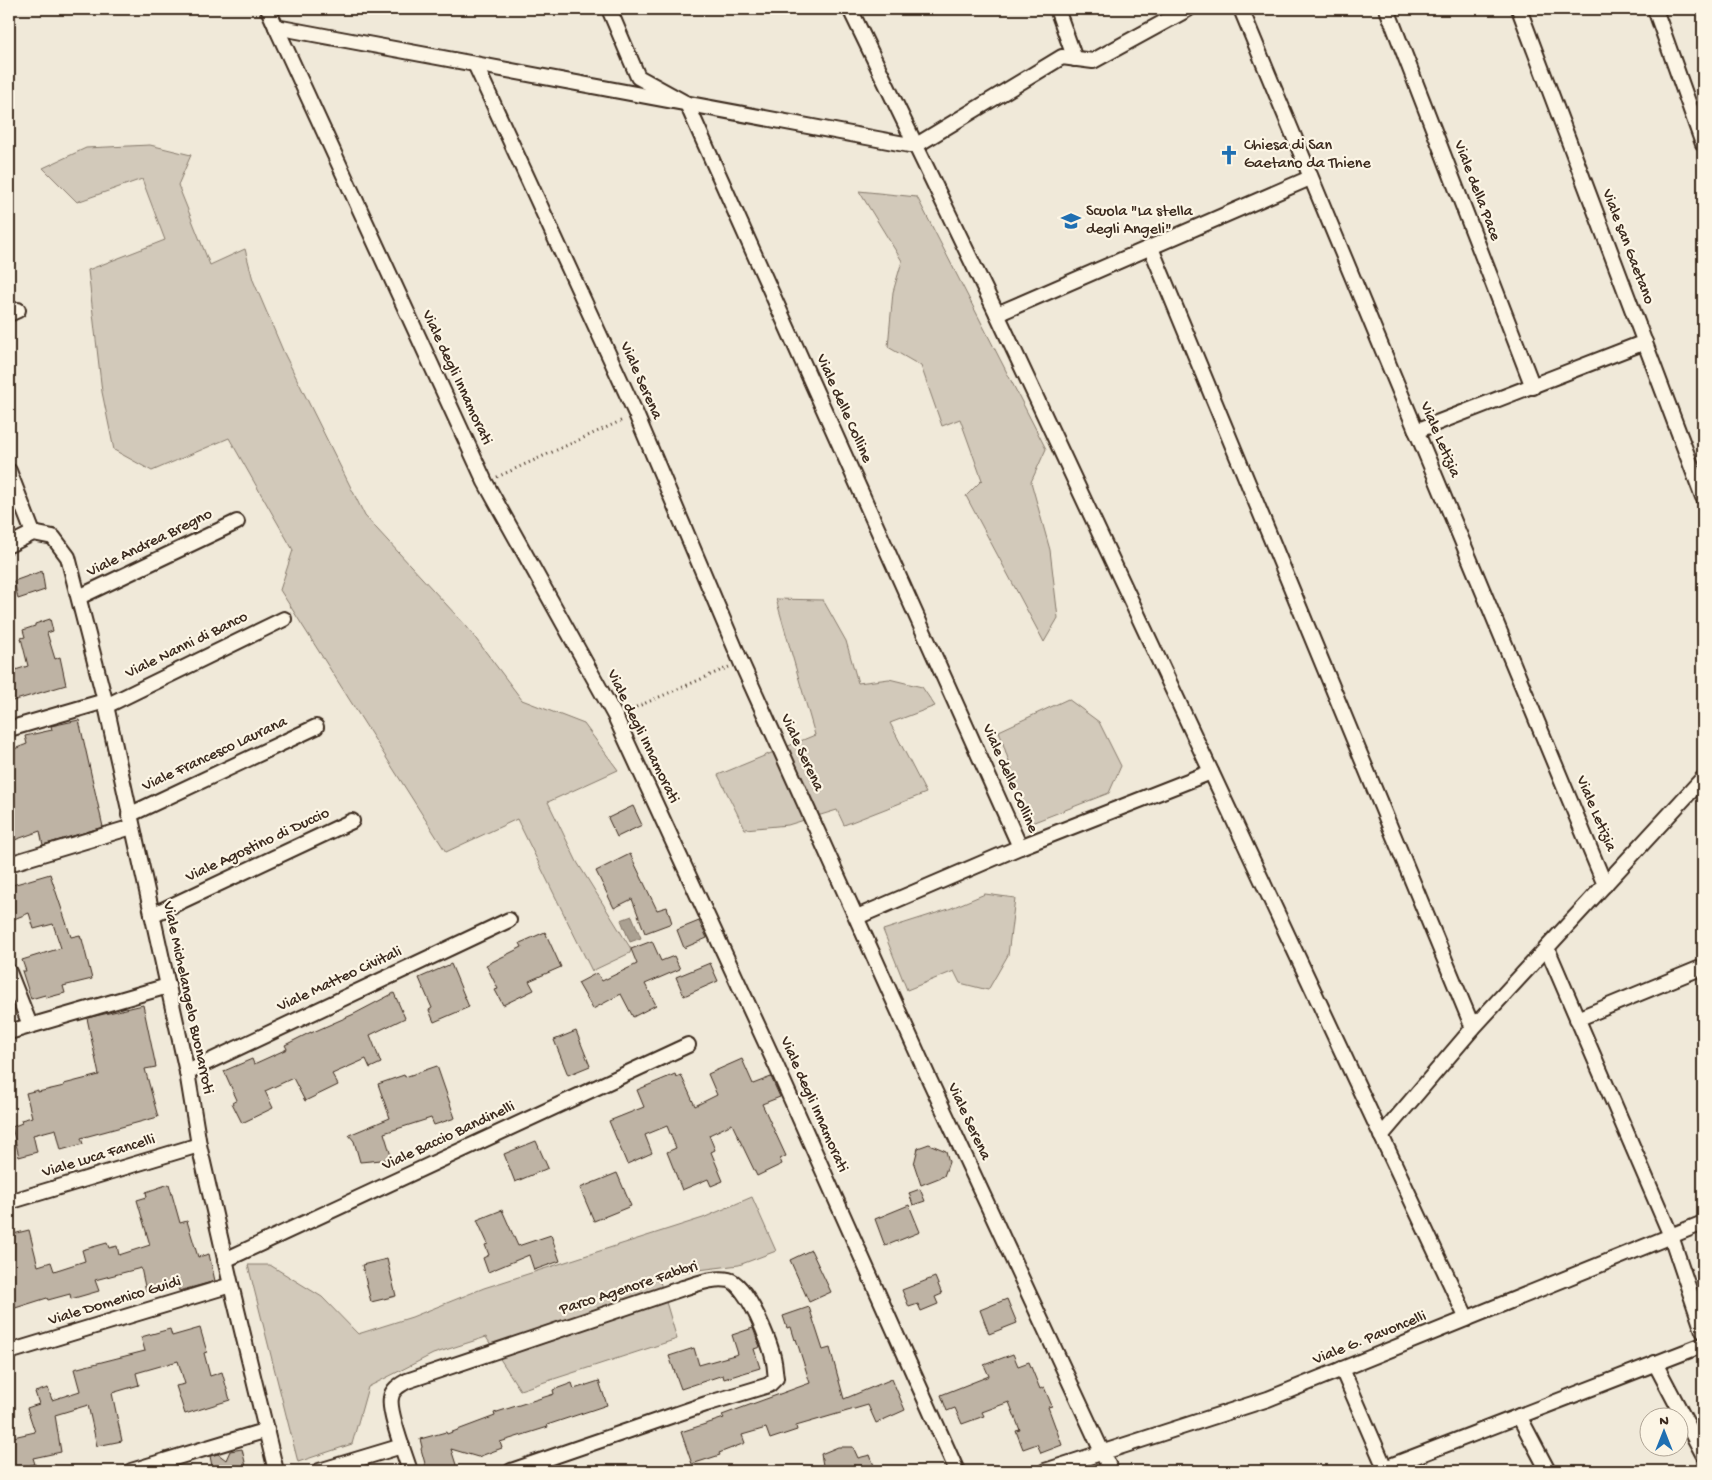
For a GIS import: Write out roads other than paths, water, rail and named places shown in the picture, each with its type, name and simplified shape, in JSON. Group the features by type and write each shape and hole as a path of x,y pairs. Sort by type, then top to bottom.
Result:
{"street":[{"name":"Viale degli Innamorati","path":"268,9 485,482 615,716 775,1063 957,1471"},
{"path":"609,9 638,77 687,104"},
{"path":"850,9 997,314 1467,1319"},
{"path":"1057,9 1075,59"},
{"path":"276,27 915,146 1062,57 1093,61 1188,9"},
{"name":"Viale Letizia","path":"1241,9 1605,885"},
{"name":"Viale della Pace","path":"1387,9 1533,386"},
{"name":"Viale san Gaetano","path":"1519,9 1703,497"},
{"path":"1655,9 1703,144"},
{"name":"Viale Serena","path":"475,64 636,414 741,662 930,1081 1112,1471"},
{"name":"Viale delle Colline","path":"687,104 1020,847"},
{"path":"997,314 1310,178"},
{"path":"1150,248 1473,1028"},
{"path":"1416,431 1644,342"},
{"path":"9,471 33,533 9,545"},
{"name":"Viale Andrea Bregno","path":"79,598 237,522"},
{"name":"Viale Michelangelo Buonarroti","path":"33,533 53,537 68,557 79,598 106,703 187,1072 199,1145 276,1471"},
{"name":"Viale Nanni di Banco","path":"9,729 106,703 284,618"},
{"name":"Viale Francesco Laurana","path":"9,864 131,821 316,727"},
{"path":"857,917 1020,847 1211,772"},
{"path":"1381,1136 1473,1028 1703,778"},
{"name":"Viale Agostino di Duccio","path":"152,915 352,821"},
{"name":"Viale Matteo Civitali","path":"187,1072 509,920"},
{"path":"1547,948 1671,1236 1703,1331"},
{"path":"1578,1019 1703,967"},
{"path":"9,972 30,1026"},
{"path":"9,1032 168,986"},
{"name":"Viale Baccio Bandinelli","path":"225,1260 688,1045"},
{"name":"Viale Luca Fancelli","path":"9,1202 199,1145"},
{"name":"Viale G. Pavoncelli","path":"1045,1471 1268,1399 1703,1223"},
{"name":"Parco Agenore Fabbri","path":"410,1471 393,1415 391,1398 395,1389 407,1381 683,1288 714,1280 728,1280 736,1283 745,1293 755,1311 774,1361 776,1378 769,1385 706,1404 511,1471"},
{"name":"Viale Domenico Guidi","path":"9,1352 231,1285"},
{"path":"1342,1369 1386,1470 1703,1345"},
{"path":"1655,1363 1703,1454"},
{"path":"1519,1416 1548,1471"},
{"path":"131,1471 267,1430"},
{"path":"319,1471 402,1446"}],"place":[{"name":"Chiesa di San Gaetano da Thiene","path":"1229,155"},
{"name":"Scuola \"La stella degli Angeli\"","path":"1071,221"}]}
